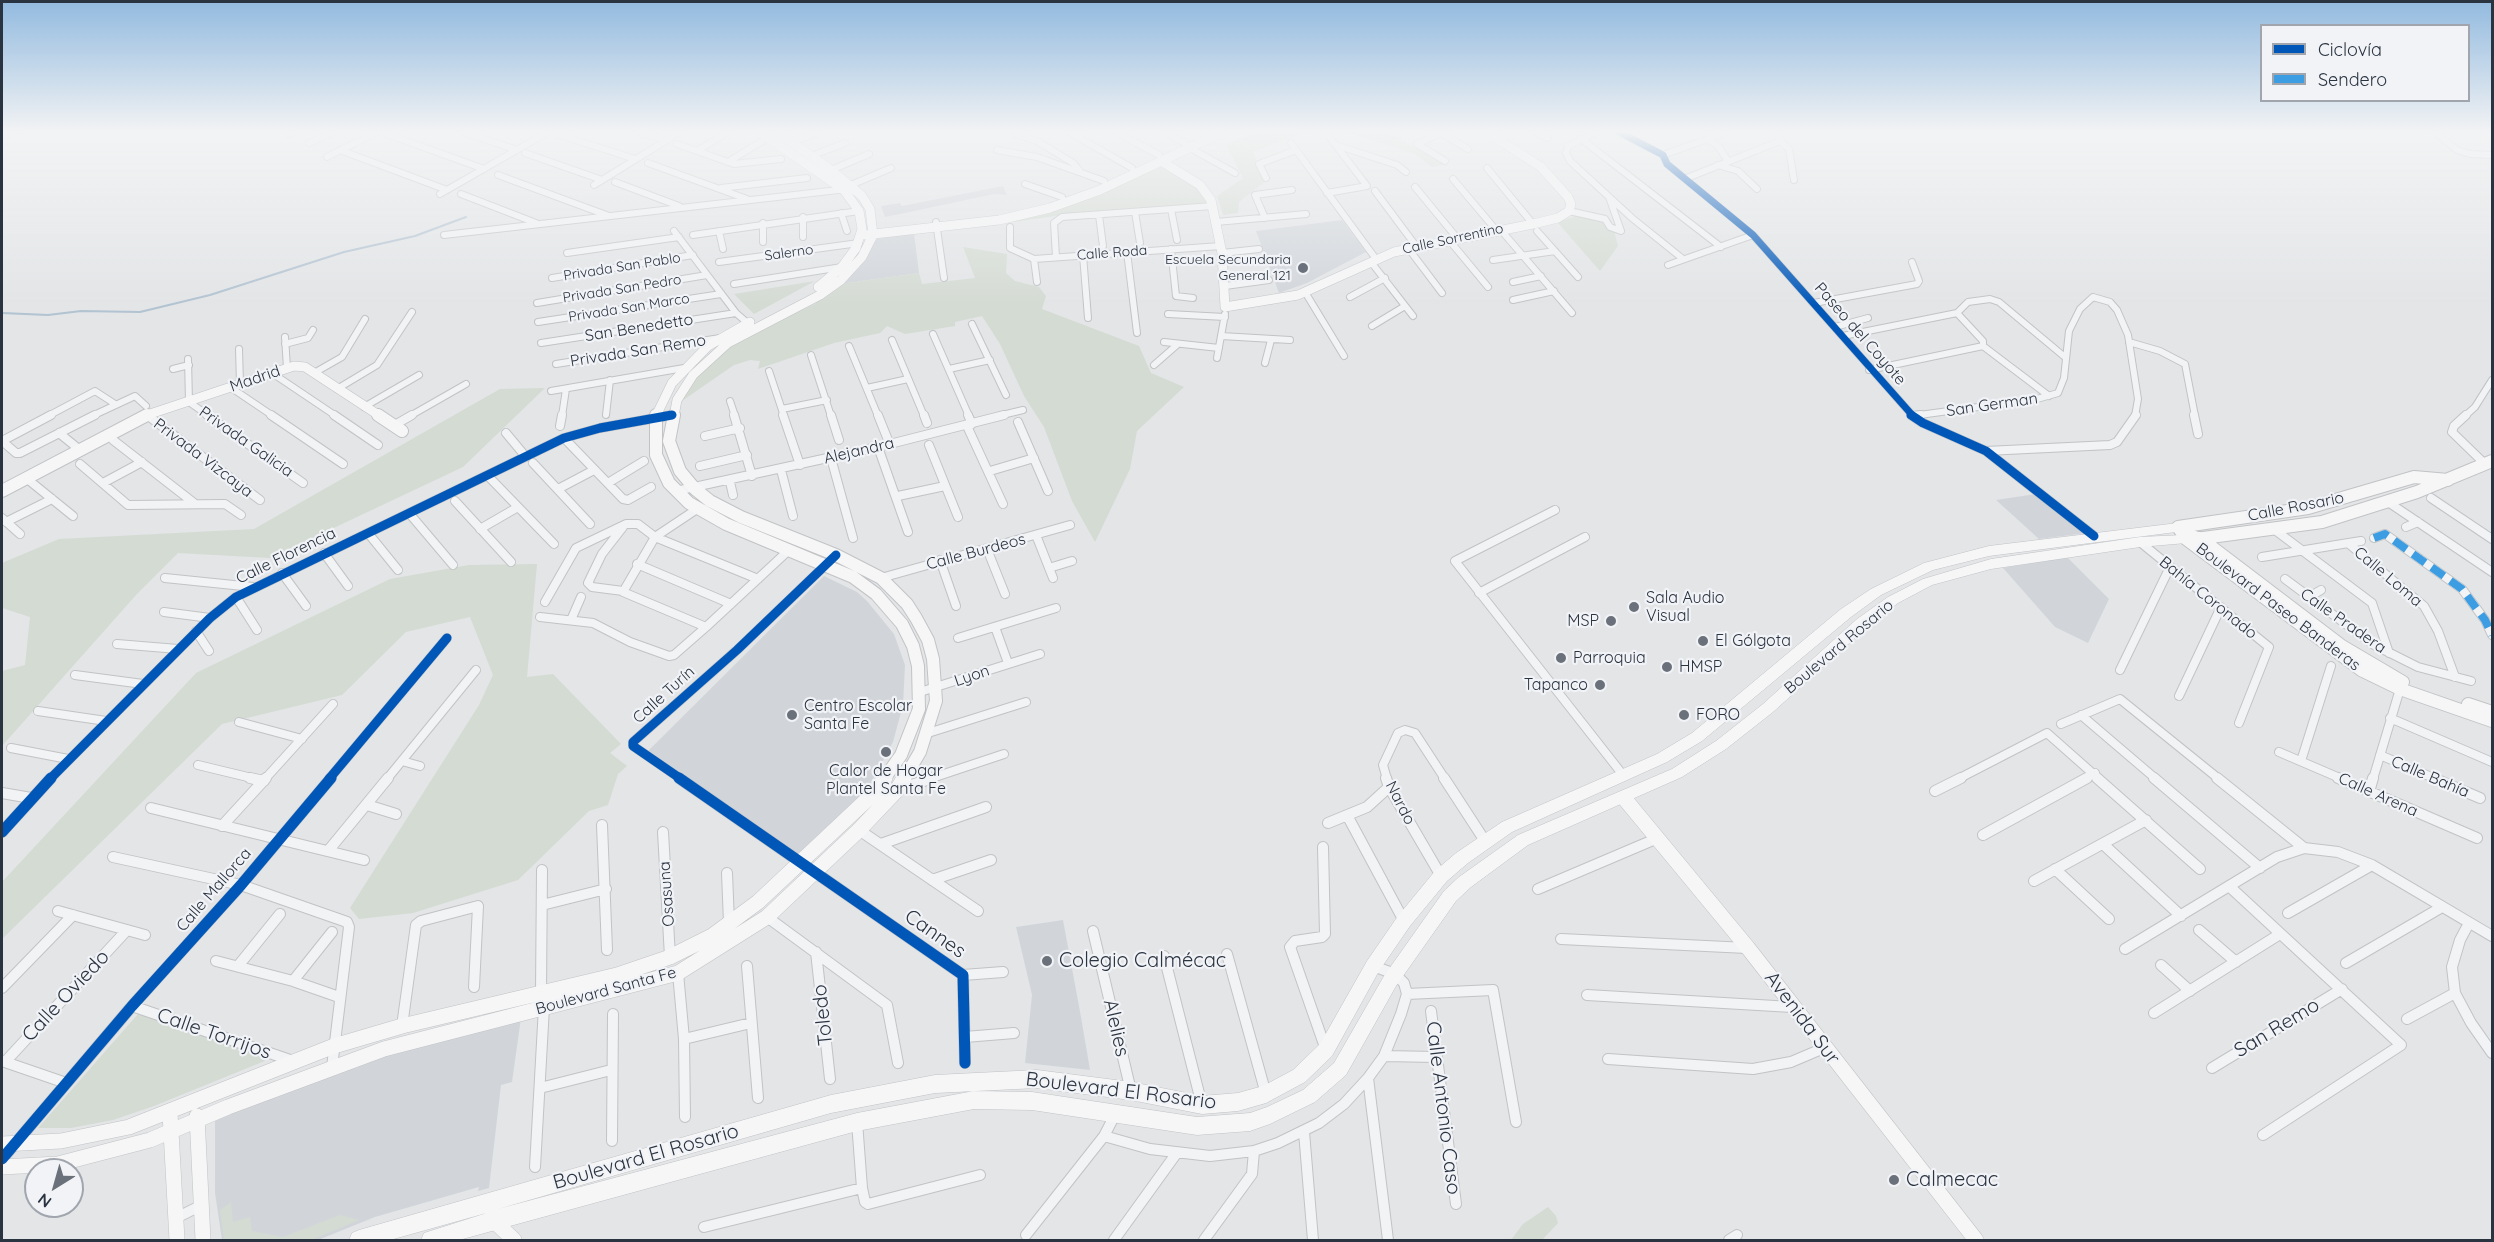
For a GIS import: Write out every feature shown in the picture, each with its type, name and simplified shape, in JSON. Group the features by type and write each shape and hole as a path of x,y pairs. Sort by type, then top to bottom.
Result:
{"main road":[{"path":"850,190 866,234"},
{"path":"851,190 870,209 866,234"},
{"path":"998,217 1080,190"},
{"path":"866,234 936,226 1050,208 1098,190"},
{"path":"1203,190 1213,206 1221,249 1225,312"},
{"path":"1562,190 1571,204 1569,211"},
{"name":"Calle Sorrentino","path":"1225,312 1305,292 1373,260 1412,247 1498,229 1535,227 1569,211"},
{"name":"Boulevard Santa Fe","path":"7,1145 92,1136 170,1113 334,1046 402,1026 541,991 617,983 678,973 720,950 766,917 859,830 897,790 909,773 928,733 936,701 933,659 924,631 907,604 881,578 836,555 741,517 695,489 673,458 669,436 672,415 680,392 693,375 721,348 750,326 812,290 842,267 866,234"},
{"name":"Boulevard Santa Fe","path":"2,1167 58,1164 150,1140 332,1067 400,1044 477,1026 617,983 729,924 758,902 856,811 885,779 901,755 914,727 920,692 915,654 902,624 870,589 825,565 697,509 676,491 663,474 656,455 655,419 665,395 684,368 720,338 819,295 841,280 862,257 866,234"},
{"name":"Madrid","path":"148,414 164,411 287,368 302,366 398,429"},
{"path":"2,498 113,440 148,414"},
{"path":"2,491 148,414"},
{"name":"Calle Rosario","path":"2188,535 2279,529 2322,522 2388,502 2489,462"},
{"name":"Calle Rosario","path":"2188,535 2308,508 2414,477 2448,480"},
{"name":"Boulevard Rosario","path":"1623,775 1662,758 1704,731 1876,592 1913,572 1989,551 2094,536 2188,535"},
{"name":"Boulevard Rosario","path":"1624,798 1677,773 1720,745 1768,708 1862,623 1893,600 1928,582 1968,570 2043,555 2188,535"},
{"name":"Boulevard Paseo Banderas","path":"2188,535 2334,652 2361,670 2400,690 2493,721"},
{"name":"Boulevard Paseo Banderas","path":"2188,535 2364,662 2401,682 2493,712"},
{"path":"1958,558 1968,570"},
{"path":"1704,731 1720,745"},
{"name":"Boulevard El Rosario","path":"359,1240 831,1104 885,1092 969,1080 1015,1079 1075,1082 1131,1090 1202,1105 1238,1102 1266,1094 1299,1076 1326,1050 1373,966 1404,921 1441,876 1485,841 1507,827 1623,775"},
{"name":"Boulevard El Rosario","path":"431,1240 493,1220 857,1122 984,1100 1032,1101 1208,1126 1250,1122 1286,1109 1325,1084 1340,1069 1395,974 1450,896 1499,855 1523,840 1624,798"},
{"name":"Avenida Sur","path":"1624,798 1748,948 1976,1240"},
{"path":"477,1026 478,1008"},
{"path":"202,1099 196,1121 202,1240"},
{"path":"170,1113 173,1130 177,1240"},
{"path":"476,1205 514,1240"}],"street":[{"path":"440,194 447,190"},
{"path":"539,190 609,216"},
{"path":"636,190 682,207"},
{"path":"723,190 751,200"},
{"path":"444,235 833,190"},
{"path":"1042,190 1062,197"},
{"path":"1265,218 1255,195 1292,190"},
{"path":"1325,190 1413,316"},
{"path":"1327,193 1344,190"},
{"path":"1417,190 1488,286"},
{"path":"1463,190 1523,255 1572,313"},
{"path":"1505,190 1578,277"},
{"path":"1602,190 1683,260"},
{"path":"1647,190 1721,247"},
{"name":"Paseo del Coyote","path":"1701,190 1753,235 1843,336 1869,370 1912,416 1986,452 2094,536"},
{"path":"1376,191 1442,293"},
{"path":"461,194 538,224"},
{"path":"1569,211 1605,219 1610,227 1621,231 1609,196"},
{"name":"Calle Roda","path":"1213,206 1062,217 1056,220 1056,257 1171,249 1259,249"},
{"path":"1171,209 1177,240"},
{"path":"693,235 803,217 859,211"},
{"path":"1135,212 1140,243"},
{"path":"841,213 847,231"},
{"path":"1099,214 1103,246"},
{"path":"1216,222 1306,214"},
{"path":"803,217 803,237"},
{"path":"763,223 763,242"},
{"path":"936,226 944,278"},
{"path":"1010,227 1010,248 1034,259 1056,257"},
{"path":"719,231 723,249"},
{"path":"567,254 676,234 736,313 750,326"},
{"name":"Salerno","path":"719,262 866,234"},
{"path":"1668,265 1753,235"},
{"path":"1171,249 1176,296 1193,298"},
{"path":"1493,260 1555,251"},
{"path":"1127,252 1137,333"},
{"name":"Privada San Pablo","path":"552,278 693,255"},
{"path":"1083,255 1088,318"},
{"path":"1034,259 1037,282"},
{"path":"1814,303 1917,284 1919,281 1912,262"},
{"path":"734,284 842,267"},
{"name":"Privada San Pedro","path":"537,303 707,275"},
{"path":"1513,282 1541,276"},
{"path":"1350,297 1385,278"},
{"path":"1225,286 1269,280"},
{"path":"1513,300 1554,291"},
{"path":"1305,292 1344,356"},
{"name":"Privada San Marco","path":"538,322 721,294"},
{"name":"San German","path":"1912,416 2049,396 2062,388 2071,326 2086,300 2093,297 2106,300 2117,309 2129,342 2138,410 2115,444 1986,452"},
{"path":"1843,336 1957,313 1968,302 1979,299 1999,302 2045,343 2066,358"},
{"path":"1372,326 1405,306"},
{"path":"337,389 377,365 412,312"},
{"path":"1168,314 1225,312 1217,358"},
{"name":"San Benedetto","path":"541,343 736,313"},
{"path":"1957,313 1983,341 1983,346 2049,396"},
{"path":"1835,327 1868,318"},
{"path":"314,373 342,357 365,319"},
{"path":"972,324 1006,395"},
{"path":"287,368 285,340 308,338 313,330"},
{"path":"933,334 1003,504"},
{"path":"1221,336 1290,340"},
{"name":"Privada San Remo","path":"556,364 720,338"},
{"path":"892,340 927,423"},
{"path":"1265,363 1271,340"},
{"path":"1164,342 1219,348"},
{"path":"2129,342 2160,351 2185,364 2198,434"},
{"path":"1154,365 1178,344"},
{"path":"849,346 890,445"},
{"path":"1869,370 1983,346"},
{"path":"239,349 235,385 344,464"},
{"path":"811,355 839,440"},
{"path":"949,369 990,360"},
{"path":"173,369 189,362 189,402"},
{"path":"551,391 684,368"},
{"path":"769,371 800,465"},
{"path":"272,373 378,445"},
{"path":"364,407 419,375"},
{"path":"867,388 908,379"},
{"path":"606,415 610,380"},
{"path":"2489,462 2452,432 2454,426 2475,407 2493,380"},
{"path":"398,429 466,384"},
{"path":"560,426 566,389"},
{"path":"115,404 97,391 2,441 15,453 20,453 135,396 148,414"},
{"path":"730,400 740,428 752,476"},
{"path":"783,409 827,400"},
{"name":"Privada Galicia","path":"189,402 303,483"},
{"name":"Alejandra","path":"676,491 730,482 890,445 1023,410"},
{"name":"Privada Vizcaya","path":"148,414 260,500"},
{"path":"655,419 672,415"},
{"name":"Calle Florencia","path":"2,832 68,759 196,631 236,597 488,476 529,460 564,438 600,428 655,419"},
{"path":"1018,422 1048,491"},
{"path":"705,436 740,428"},
{"path":"59,433 80,450"},
{"path":"506,433 590,524"},
{"path":"564,438 625,500 651,487"},
{"path":"113,440 194,503"},
{"path":"929,445 958,517"},
{"path":"878,447 898,496 908,532"},
{"path":"700,466 747,455"},
{"path":"831,458 853,538"},
{"path":"990,471 1035,458"},
{"path":"608,483 644,461"},
{"path":"103,483 142,462"},
{"path":"80,464 132,506 225,504 241,515"},
{"path":"558,489 594,470"},
{"path":"781,470 793,516"},
{"path":"488,476 554,544"},
{"path":"31,482 73,516"},
{"path":"730,482 733,495"},
{"path":"898,496 945,486"},
{"path":"2431,498 2493,538"},
{"path":"20,534 4,520 52,499"},
{"path":"455,501 511,562"},
{"path":"2388,502 2493,572"},
{"path":"480,529 518,507"},
{"path":"622,591 655,537 697,509"},
{"path":"1555,510 1455,561 1623,775"},
{"path":"409,513 453,565"},
{"path":"2406,527 2418,522"},
{"path":"626,524 602,554 588,584 592,587 622,591 706,627"},
{"path":"545,602 571,553 584,543 626,524 638,524 655,537 758,579"},
{"name":"Calle Burdeos","path":"881,578 1070,525"},
{"path":"2279,529 2306,553 2372,603 2389,653"},
{"path":"368,533 398,570"},
{"path":"2374,538 2389,533 2462,589 2493,635"},
{"path":"1036,536 1053,578"},
{"path":"1479,593 1585,537"},
{"path":"2262,557 2306,553 2361,540"},
{"name":"Bahía Coronado","path":"2140,542 2270,649 2239,723"},
{"name":"Calle Loma","path":"2349,544 2410,592 2424,606 2435,625 2455,677"},
{"path":"987,549 1005,594"},
{"path":"540,617 593,622 630,642 669,656 674,655 789,550"},
{"path":"324,553 348,586"},
{"path":"825,565 836,555"},
{"path":"940,560 956,606"},
{"path":"1049,568 1072,561"},
{"path":"637,564 731,604"},
{"name":"Calle Turín","path":"814,873 633,744 737,650 825,565"},
{"path":"2120,670 2170,567"},
{"path":"282,573 306,606"},
{"path":"165,578 253,587"},
{"name":"Calle Pradera","path":"2285,579 2389,653 2418,667 2471,681"},
{"path":"2309,597 2321,590"},
{"path":"236,597 257,630"},
{"path":"571,620 581,597"},
{"path":"2178,696 2221,607"},
{"path":"958,638 1056,608"},
{"path":"164,612 210,618"},
{"name":"Lyon","path":"995,627 1008,663"},
{"path":"196,631 209,651"},
{"name":"Calle Mallorca","path":"2,1159 7,1145 66,1083 241,885 276,840 447,638"},
{"path":"117,644 178,649"},
{"name":"Lyon","path":"920,692 1040,654"},
{"path":"2301,761 2331,666"},
{"path":"328,851 476,670"},
{"path":"75,675 143,684"},
{"path":"2369,792 2400,690"},
{"path":"2061,724 2113,700 2128,703 2304,848"},
{"path":"928,733 1026,702"},
{"path":"222,826 333,705"},
{"path":"38,711 106,721"},
{"path":"2081,715 2260,868"},
{"path":"2390,718 2493,762"},
{"path":"239,722 302,739"},
{"name":"Nardo","path":"1441,876 1389,787 1384,761 1398,733 1405,730 1415,733 1485,841"},
{"path":"1935,790 2047,733 2200,869"},
{"path":"11,748 68,759"},
{"name":"Calle Arena","path":"2279,752 2477,838"},
{"path":"897,790 1004,754"},
{"name":"Calle Bahía","path":"2380,755 2480,798"},
{"path":"402,761 420,766"},
{"path":"198,765 264,781"},
{"path":"1983,835 2095,774"},
{"path":"1328,823 1348,817 1367,807 1389,787"},
{"path":"2,793 31,798"},
{"path":"366,805 396,813"},
{"path":"881,844 986,807"},
{"path":"151,808 364,860"},
{"path":"1348,817 1404,921"},
{"path":"2034,881 2146,820"},
{"path":"603,825 607,950"},
{"path":"859,830 978,911"},
{"name":"Osasuna","path":"663,832 670,957"},
{"path":"1538,889 1658,838"},
{"path":"2103,844 2181,916"},
{"path":"1323,847 1325,934 1322,937 1295,941 1290,947 1326,1050"},
{"path":"2125,949 2290,851 2304,848 2338,852 2372,865 2493,936"},
{"path":"113,857 241,885 347,922 349,927 332,1067"},
{"path":"932,880 991,860"},
{"path":"2288,913 2372,865"},
{"path":"2055,869 2109,920"},
{"path":"541,991 542,870"},
{"path":"727,873 729,924"},
{"name":"Cannes","path":"814,873 963,975 1003,972"},
{"path":"2230,887 2400,1045 2263,1134"},
{"path":"542,905 606,889"},
{"path":"402,1026 416,925 421,921 474,905 478,906 474,987"},
{"path":"2346,963 2442,907"},
{"name":"Calle Oviedo","path":"58,911 145,935"},
{"path":"238,966 280,914"},
{"path":"2,988 73,915"},
{"path":"766,917 887,1005 898,1063"},
{"path":"2469,923 2460,940 2452,967 2455,993 2471,1023 2493,1053"},
{"name":"Calle Oviedo","path":"66,1083 3,1061 127,930"},
{"path":"2199,930 2236,962"},
{"name":"Alelies","path":"1093,931 1131,1090"},
{"path":"293,981 332,932"},
{"path":"2154,1013 2280,934"},
{"path":"1562,939 1748,948"},
{"name":"Toledo","path":"816,952 830,1079"},
{"path":"1227,954 1266,1094"},
{"path":"1164,956 1202,1105"},
{"path":"216,961 293,981 339,997"},
{"path":"2161,965 2190,991"},
{"path":"747,966 758,1098"},
{"path":"1104,1136 1176,1154 1210,1156 1254,1151 1304,1132 1344,1104 1384,1056 1407,994 1404,983 1395,974 1373,966"},
{"path":"678,973 684,1039 685,1117"},
{"name":"Cannes","path":"963,975 965,1063"},
{"name":"San Remo","path":"2212,1068 2342,989"},
{"path":"1407,994 1493,990 1516,1122"},
{"path":"2407,1019 2455,993"},
{"path":"1587,995 1792,1007"},
{"name":"Calle Torrijos","path":"132,1006 296,1062"},
{"path":"535,1167 544,1006"},
{"name":"Calle Antonio Caso","path":"1431,1011 1456,1204"},
{"path":"612,1142 613,1014"},
{"path":"684,1039 750,1023"},
{"path":"965,1037 1014,1033"},
{"path":"1608,1059 1754,1069 1791,1062 1824,1048"},
{"path":"1384,1056 1436,1057"},
{"path":"540,1088 611,1070"},
{"path":"1368,1078 1388,1240"},
{"path":"1026,1235 1104,1136 1116,1113"},
{"path":"857,1122 865,1202 871,1204 980,1174"},
{"path":"1304,1132 1313,1240"},
{"path":"1204,1240 1252,1174 1254,1151"},
{"path":"1114,1240 1176,1154"},
{"path":"704,1227 862,1188"},
{"path":"176,1218 200,1206"}],"shaded area":[{"path":"983,190 1005,190 1007,195 994,194 885,217 881,206 900,203 902,206"},
{"path":"1105,190 1199,190 1204,194 1206,205 1056,216 1014,222 1014,219 1068,205"},
{"path":"1226,190 1254,190 1239,202 1238,213 1223,215 1217,196"},
{"path":"1579,211 1611,220 1618,246 1600,271 1557,222 1573,217"},
{"name":"Escuela Secundaria General 121","path":"1342,220 1366,252 1307,283 1279,293 1256,231"},
{"path":"914,233 919,273 840,284 877,239"},
{"path":"963,247 1007,254 1006,273 1015,281 1039,287 1046,296 1042,309 1139,346 1151,373 1184,387 1137,431 1130,469 1095,542 1072,501 1044,427 1024,396 1000,344 982,316 955,322 955,326 905,334 887,326 880,333 834,343 758,369 760,361 750,360 734,365 679,403 692,382 709,364 746,335 813,305 840,284 919,273 922,284 975,278"},
{"path":"815,281 754,314 734,294"},
{"path":"545,388 463,467 270,558 178,553 136,595 2,746 2,671 25,665 30,617 2,608 2,563 59,539 254,529 500,389"},
{"path":"2036,494 2086,533 2039,539 1996,500"},
{"path":"2067,557 2109,599 2088,643 2055,627 2003,568"},
{"path":"537,564 527,677 553,674 621,744 610,753 627,766 618,774 608,805 589,811 518,880 413,913 359,919 350,908 479,705 493,675 470,617 406,632 342,695 222,724 2,939 2,882 196,673 390,579 469,565"},
{"name":"Centro Escolar Santa Fe","path":"824,576 857,592 894,634 905,665 903,705 893,742 866,792 798,857 648,751"},
{"name":"Colegio Calmécac","path":"1063,920 1090,1070 1025,1063 1032,995 1016,927"},
{"path":"138,1014 277,1056 154,1106 113,1120 71,1128 38,1128"},
{"path":"521,1018 512,1082 501,1085 489,1188 478,1191 479,1187 375,1217 318,1240 222,1240 215,1193 215,1120 374,1057"},
{"path":"231,1202 233,1222 250,1217 252,1231 283,1237 340,1215 359,1220 311,1240 224,1240 220,1210"},
{"path":"1548,1207 1556,1216 1558,1223 1542,1240 1511,1240 1523,1224"}],"waterway":[{"path":"2,313 48,315 81,311 140,312 210,295 344,252 415,236 466,217"}],"marked path":[{"path":"2374,538 2385,534 2462,589 2485,620 2492,635"}],"cycle path":[{"path":"1698,190 1753,235 1912,416 1986,451 2094,536"},
{"path":"2,832 68,759 210,618 236,597 564,438 600,428 672,415"},
{"path":"836,555 737,650 633,742 633,746 963,975 965,1063"},
{"path":"2,1159 132,1006 241,885 447,638"}],"place":[{"name":"Escuela Secundaria General 121","path":"1303,268"},
{"name":"Sala Audio Visual","path":"1634,607"},
{"name":"MSP","path":"1611,621"},
{"name":"El Gólgota","path":"1703,641"},
{"name":"Parroquia","path":"1561,658"},
{"name":"HMSP","path":"1667,667"},
{"name":"Tapanco","path":"1600,685"},
{"name":"Centro Escolar Santa Fe","path":"792,715"},
{"name":"FORO","path":"1684,715"},
{"name":"Calor de Hogar Plantel Santa Fe","path":"886,752"},
{"name":"Colegio Calmécac","path":"1047,961"},
{"name":"Calmecac","path":"1894,1180"}]}
